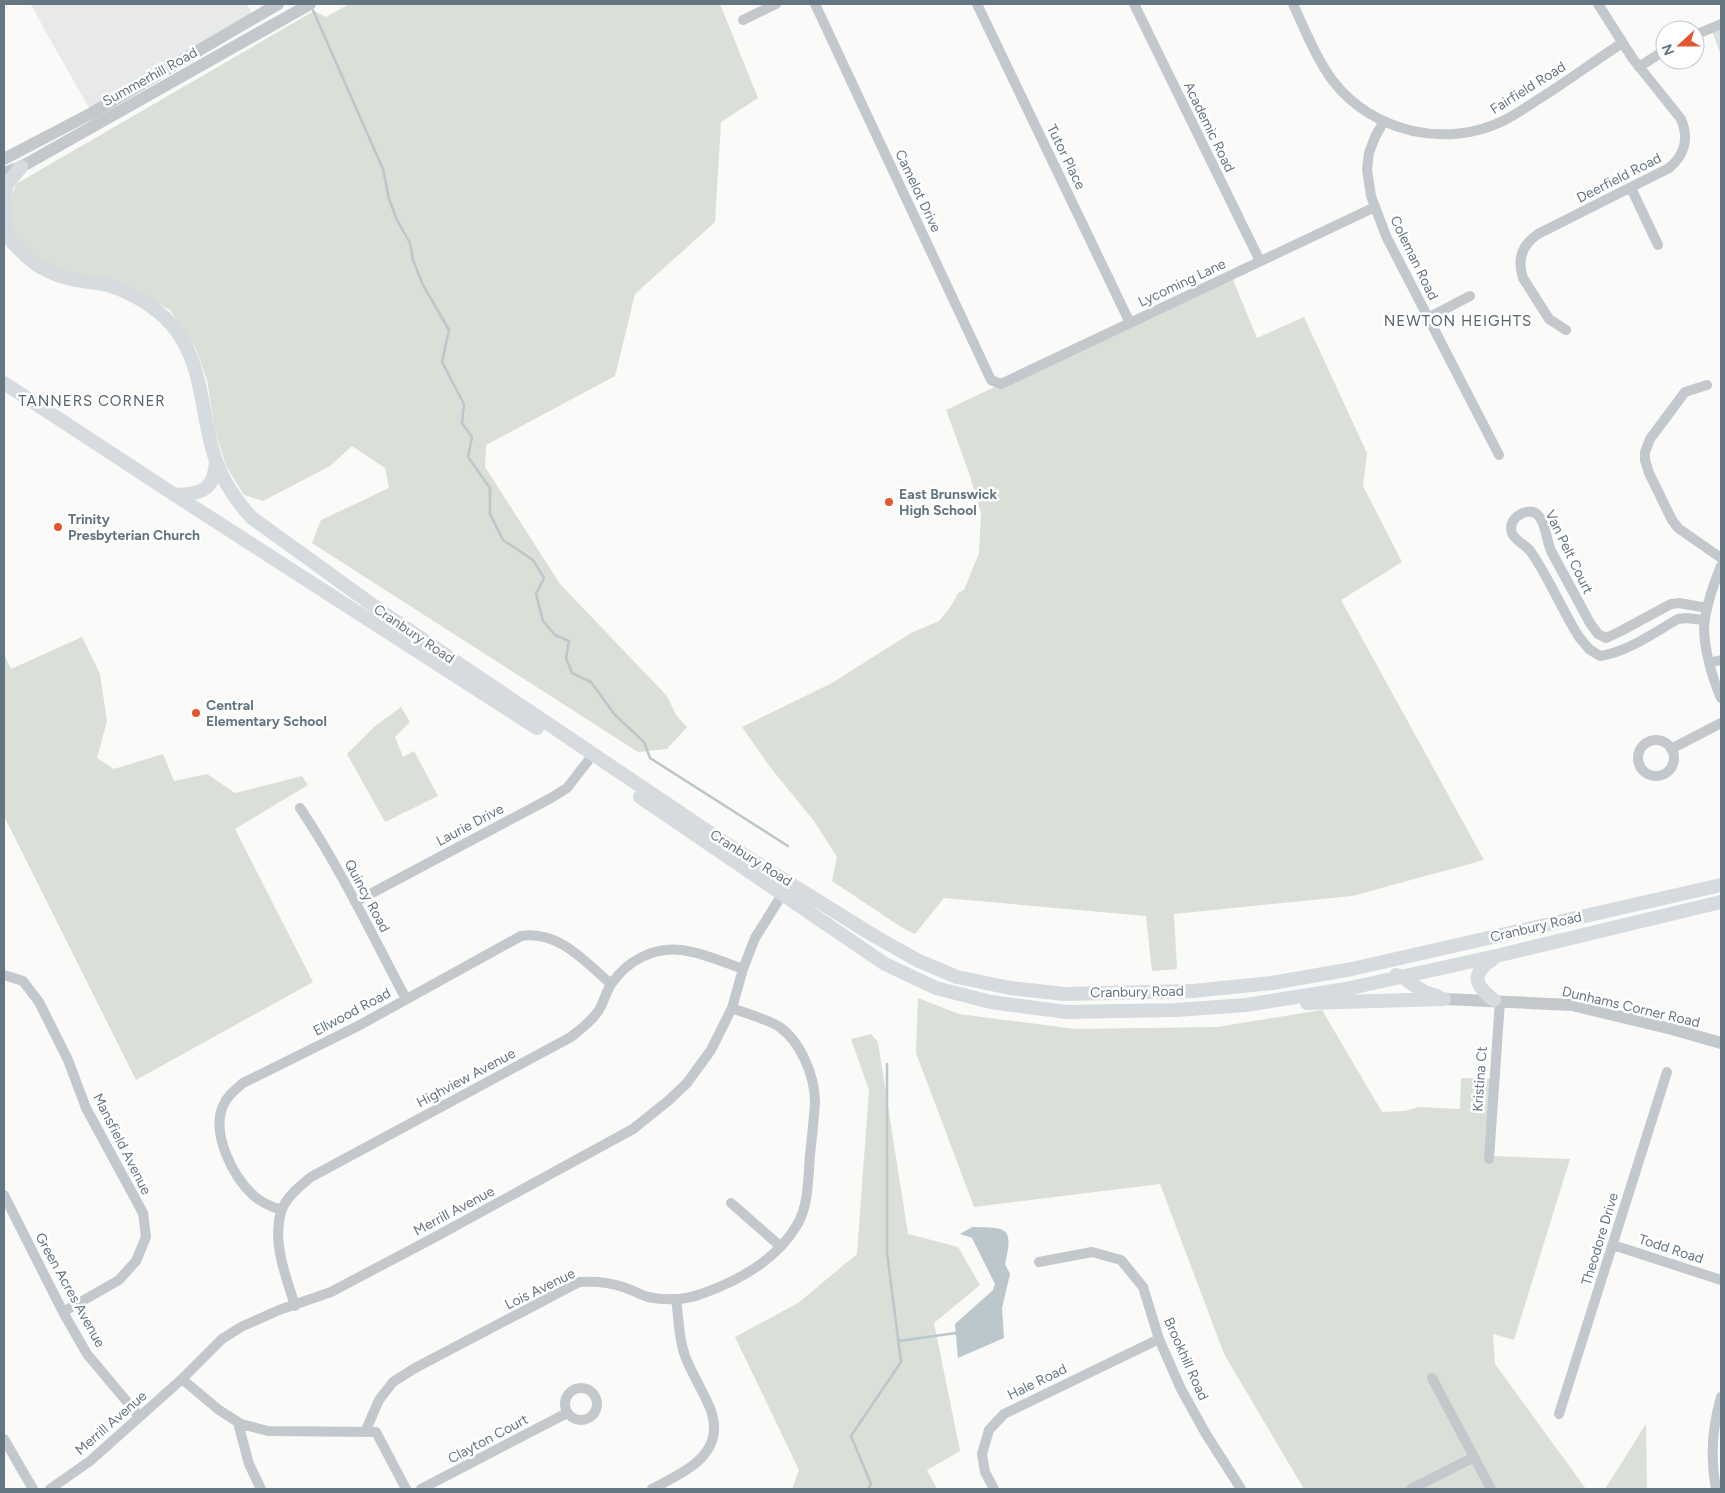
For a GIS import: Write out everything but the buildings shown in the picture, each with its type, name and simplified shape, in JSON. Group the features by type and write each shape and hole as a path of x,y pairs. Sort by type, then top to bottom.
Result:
{"main road":[{"path":"4,200 7,184 21,167"},
{"path":"4,206 6,236"},
{"name":"Cranbury Road","path":"6,236 40,268 70,279 108,285 142,300 172,325 190,352 200,385 216,461 226,485 237,502 252,518 385,614 728,845 885,964 936,988 991,1002 1066,1012 1176,1010 1246,1005 1346,989 1496,956 1721,902"},
{"name":"Cranbury Road","path":"4,383 175,496 406,642 786,889 918,961 957,977 1010,988 1064,994 1193,991 1272,983 1352,970 1721,885"},
{"path":"175,496 202,492 210,485 215,476 216,461"},
{"path":"1496,956 1478,972 1477,981 1482,991 1497,1000"},
{"path":"1352,970 1380,970 1401,976 1424,992 1444,999"},
{"path":"1246,1005 1444,999"}],"street":[{"name":"Summerhill Road","path":"4,159 92,113 278,4"},
{"path":"743,20 776,4"},
{"name":"Camelot Drive","path":"815,4 991,380 1001,384"},
{"name":"Tutor Place","path":"977,4 1130,323"},
{"name":"Academic Road","path":"1134,4 1260,261"},
{"name":"Fairfield Road","path":"1293,4 1316,53 1334,82 1354,103 1384,121 1406,130 1434,134 1463,133 1485,128 1518,113 1622,43"},
{"name":"Deerfield Road","path":"1566,330 1549,319 1522,278 1520,264 1523,250 1538,234 1669,168 1680,157 1685,142 1684,126 1681,119 1639,67 1598,4"},
{"name":"Summerhill Road","path":"4,173 21,167 305,7"},
{"path":"1705,31 1721,24"},
{"path":"1639,67 1655,57"},
{"name":"Coleman Road","path":"1384,121 1372,145 1368,162 1369,188 1375,207 1386,236 1499,455"},
{"path":"1631,188 1658,245"},
{"name":"Lycoming Lane","path":"1001,384 1375,207"},
{"path":"1428,318 1470,296"},
{"path":"1707,385 1685,392 1650,439 1645,452 1645,460 1649,473 1672,520 1678,528 1721,558"},
{"name":"Van Pelt Court","path":"1595,653 1579,637 1530,551 1512,533 1514,519 1519,514 1535,512 1540,515 1551,551 1590,624 1601,636"},
{"path":"1721,566 1715,580 1704,620 1709,663 1721,698"},
{"path":"1704,620 1678,619 1613,654 1600,656 1595,653 1601,636 1606,638 1671,604 1679,603 1707,608"},
{"path":"1709,663 1721,660"},
{"path":"1671,749 1721,723"},
{"name":"Laurie Drive","path":"355,902 551,798 567,788 588,761"},
{"name":"Quincy Road","path":"300,808 355,902 406,999"},
{"name":"Merrill Avenue","path":"50,1489 90,1461 222,1339 241,1327 331,1292 421,1245 633,1129 664,1105 687,1082 711,1050 732,1008 743,969 755,938 786,889"},
{"name":"Ellwood Road","path":"281,1210 255,1196 241,1182 222,1143 219,1122 223,1105 228,1096 243,1083 358,1026 512,940 530,935 558,942 611,984"},
{"name":"Highview Avenue","path":"281,1210 299,1186 311,1177 571,1037 586,1025 599,1010 611,984 631,962 642,956 669,950 690,951 743,969"},
{"name":"Mansfield Avenue","path":"4,975 23,981 39,1002 68,1060 86,1108 143,1213 146,1237 136,1261 119,1280 63,1312"},
{"name":"Dunhams Corner Road","path":"1444,999 1497,1000 1572,1006 1672,1029 1721,1044"},
{"name":"Kristina Ct","path":"1489,1158 1497,1000"},
{"name":"Lois Avenue","path":"365,1432 379,1400 393,1382 415,1368 579,1282 607,1282 646,1296 676,1299 706,1292 750,1272 780,1246 798,1224 807,1195 815,1100 812,1082 799,1049 792,1039 767,1020 732,1008"},
{"name":"Theodore Drive","path":"1559,1414 1667,1072"},
{"name":"Green Acres Avenue","path":"4,1195 63,1312 87,1354 139,1416"},
{"path":"731,1203 780,1246"},
{"path":"281,1210 278,1235 280,1253 295,1306"},
{"name":"Todd Road","path":"1613,1245 1721,1280"},
{"name":"Brookhill Road","path":"1039,1262 1092,1252 1121,1260 1143,1287 1159,1339 1189,1404 1241,1489"},
{"path":"652,1489 695,1466 708,1450 714,1429 710,1409 686,1358 681,1341 676,1299"},
{"name":"Hale Road","path":"994,1489 985,1472 982,1454 989,1430 1004,1414 1159,1339"},
{"path":"182,1378 219,1410 238,1423 268,1431 376,1432 406,1489"},
{"path":"1432,1378 1491,1489"},
{"path":"1716,1489 1712,1467 1713,1443 1717,1411 1721,1397"},
{"name":"Clayton Court","path":"421,1489 567,1413"},
{"path":"238,1423 249,1464 262,1489"},
{"path":"4,1439 33,1489"},
{"path":"1411,1489 1474,1457"}],"shaded area":[{"path":"31,4 247,4 254,17 92,113"},
{"path":"349,4 720,4 758,98 721,122 715,222 635,294 615,376 486,445 485,467 560,584 667,696 676,715 687,727 667,749 638,752 312,543 321,520 389,488 385,468 352,446 330,466 263,501 244,495 226,466 215,431 207,380 196,349 170,310 116,280 69,273 41,261 13,237 9,205 16,184 314,11 326,17"},
{"path":"1721,23 1721,55 1711,28"},
{"path":"1231,275 1257,338 1304,317 1367,453 1363,486 1402,562 1341,600 1484,860 1352,896 1174,914 1177,969 1152,971 1146,916 944,898 915,934 901,927 832,881 837,857 814,821 770,767 742,727 832,683 911,633 939,621 951,606 958,593 964,590 979,553 981,513 968,470 946,410"},
{"path":"82,637 100,674 107,721 97,758 114,769 163,754 174,781 207,774 235,793 302,776 308,785 235,829 313,982 136,1080 4,816 4,654 11,669"},
{"path":"401,707 410,722 395,737 403,757 414,751 438,796 385,822 347,754 374,727"},
{"path":"918,998 959,1014 1075,1029 1217,1027 1322,1010 1382,1112 1405,1111 1419,1107 1460,1109 1461,1078 1492,1079 1491,1156 1570,1159 1514,1340 1493,1334 1495,1364 1586,1489 1304,1489 1224,1354 1160,1184 974,1207 916,1053"},
{"path":"871,1034 878,1042 908,1234 958,1247 980,1285 934,1323 960,1451 927,1470 937,1489 792,1489 799,1470 735,1337 798,1303 857,1254 869,1090 851,1039"},
{"path":"972,1227 1000,1229 1008,1236 1008,1252 1005,1264 1010,1274 1002,1308 1004,1338 958,1358 955,1324 993,1290 995,1284 972,1238 960,1234"},
{"path":"1646,1424 1647,1489 1605,1489"}],"waterway":[{"path":"312,8 383,169 389,199 397,220 410,243 413,260 423,285 449,330 442,362 464,404 462,423 472,437 468,457 490,488 490,514 503,540 533,560 544,578 536,594 543,621 555,635 569,641 566,658 572,673 591,682 615,715 644,742 650,758 788,846"},
{"path":"868,1489 871,1484 851,1436 901,1362 887,1252 887,1064"},
{"path":"899,1341 956,1333"}],"place":[{"name":"East Brunswick High School","path":"889,502"},
{"name":"Trinity Presbyterian Church","path":"58,527"},
{"name":"Central Elementary School","path":"196,713"}],"district":[{"name":"NEWTON HEIGHTS","path":"1458,321"},
{"name":"TANNERS CORNER","path":"92,401"}]}
